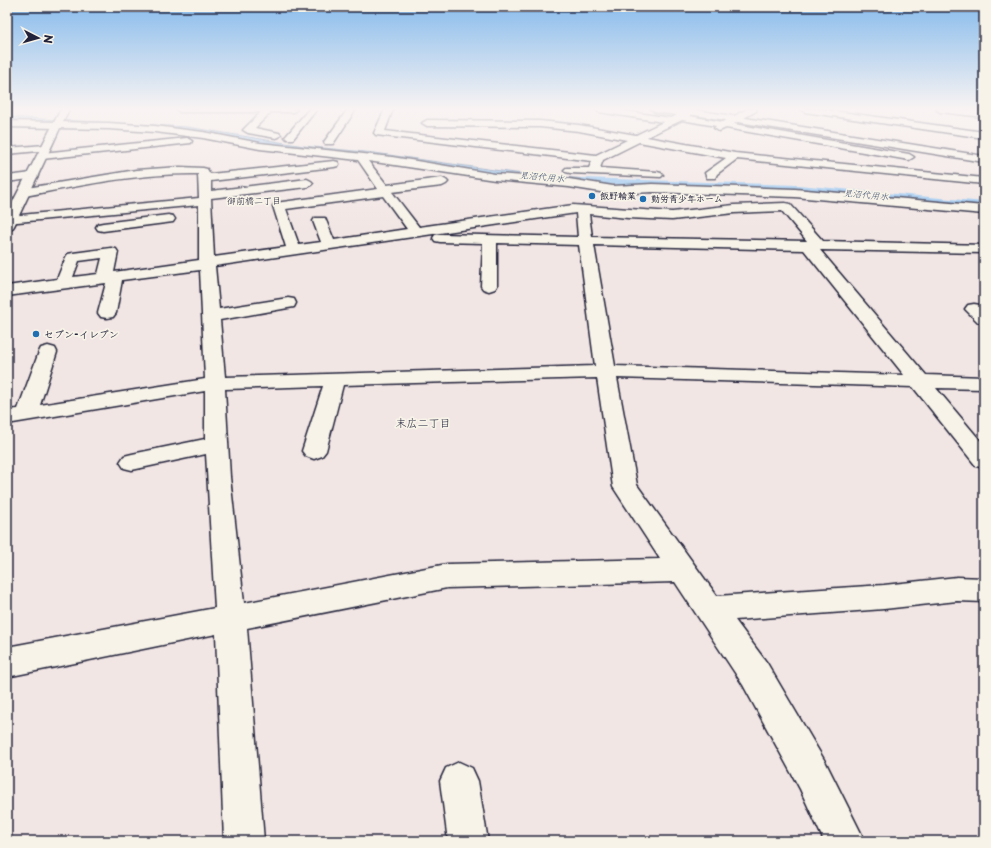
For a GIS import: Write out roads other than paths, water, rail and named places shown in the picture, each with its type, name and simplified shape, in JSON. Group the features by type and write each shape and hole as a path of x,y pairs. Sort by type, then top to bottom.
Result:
{"street":[{"path":"10,218 25,192 46,149"},
{"path":"7,152 44,152 87,149"},
{"path":"280,149 363,159 392,160 495,177 652,188 795,193 984,210"},
{"path":"515,149 598,158 618,149"},
{"path":"673,155 683,149"},
{"path":"695,149 735,156 907,165"},
{"path":"832,149 984,182"},
{"path":"932,149 984,157"},
{"path":"934,149 984,157"},
{"path":"725,177 707,176 735,156"},
{"path":"844,156 907,165"},
{"path":"593,172 598,158"},
{"path":"205,178 363,159"},
{"path":"363,159 415,232"},
{"path":"176,169 198,161"},
{"path":"582,209 653,166"},
{"path":"25,192 108,177 176,169 203,171 205,178 207,264 215,383 218,477 231,619 244,841"},
{"path":"560,169 593,172 671,175"},
{"path":"7,179 32,176"},
{"path":"294,250 280,206 442,182"},
{"path":"10,218 205,204 307,183"},
{"path":"134,208 145,196"},
{"path":"103,227 185,217 205,204"},
{"path":"10,218 69,205"},
{"path":"7,291 207,264 383,236 582,209 628,214 672,216 734,209 785,208 920,381 984,460"},
{"path":"582,209 585,241 605,372 625,487 755,674 813,776 845,841"},
{"path":"320,221 329,244"},
{"path":"383,236 984,249"},
{"path":"489,286 490,239"},
{"path":"63,284 73,257 111,252 107,313"},
{"path":"210,316 288,303"},
{"path":"27,413 48,352"},
{"path":"7,416 215,383 605,372 984,383"},
{"path":"314,451 334,379"},
{"path":"132,462 217,444"},
{"path":"7,662 447,576 683,570"},
{"path":"711,610 884,597 957,589 984,590"},
{"path":"460,781 468,841"}],"water":[{"path":"294,149 330,149 375,153 515,173 610,181 610,185 502,175"}],"waterway":[{"name":"見沼代用水","path":"582,181 798,188 984,206"}],"place":[{"name":"飯野輪業","path":"592,196"},
{"name":"勤労青少年ホーム","path":"643,199"},
{"name":"セブン-イレブン","path":"36,334"}],"district":[{"name":"御前橋二丁目","path":"254,201"},
{"name":"末広二丁目","path":"423,423"}]}
